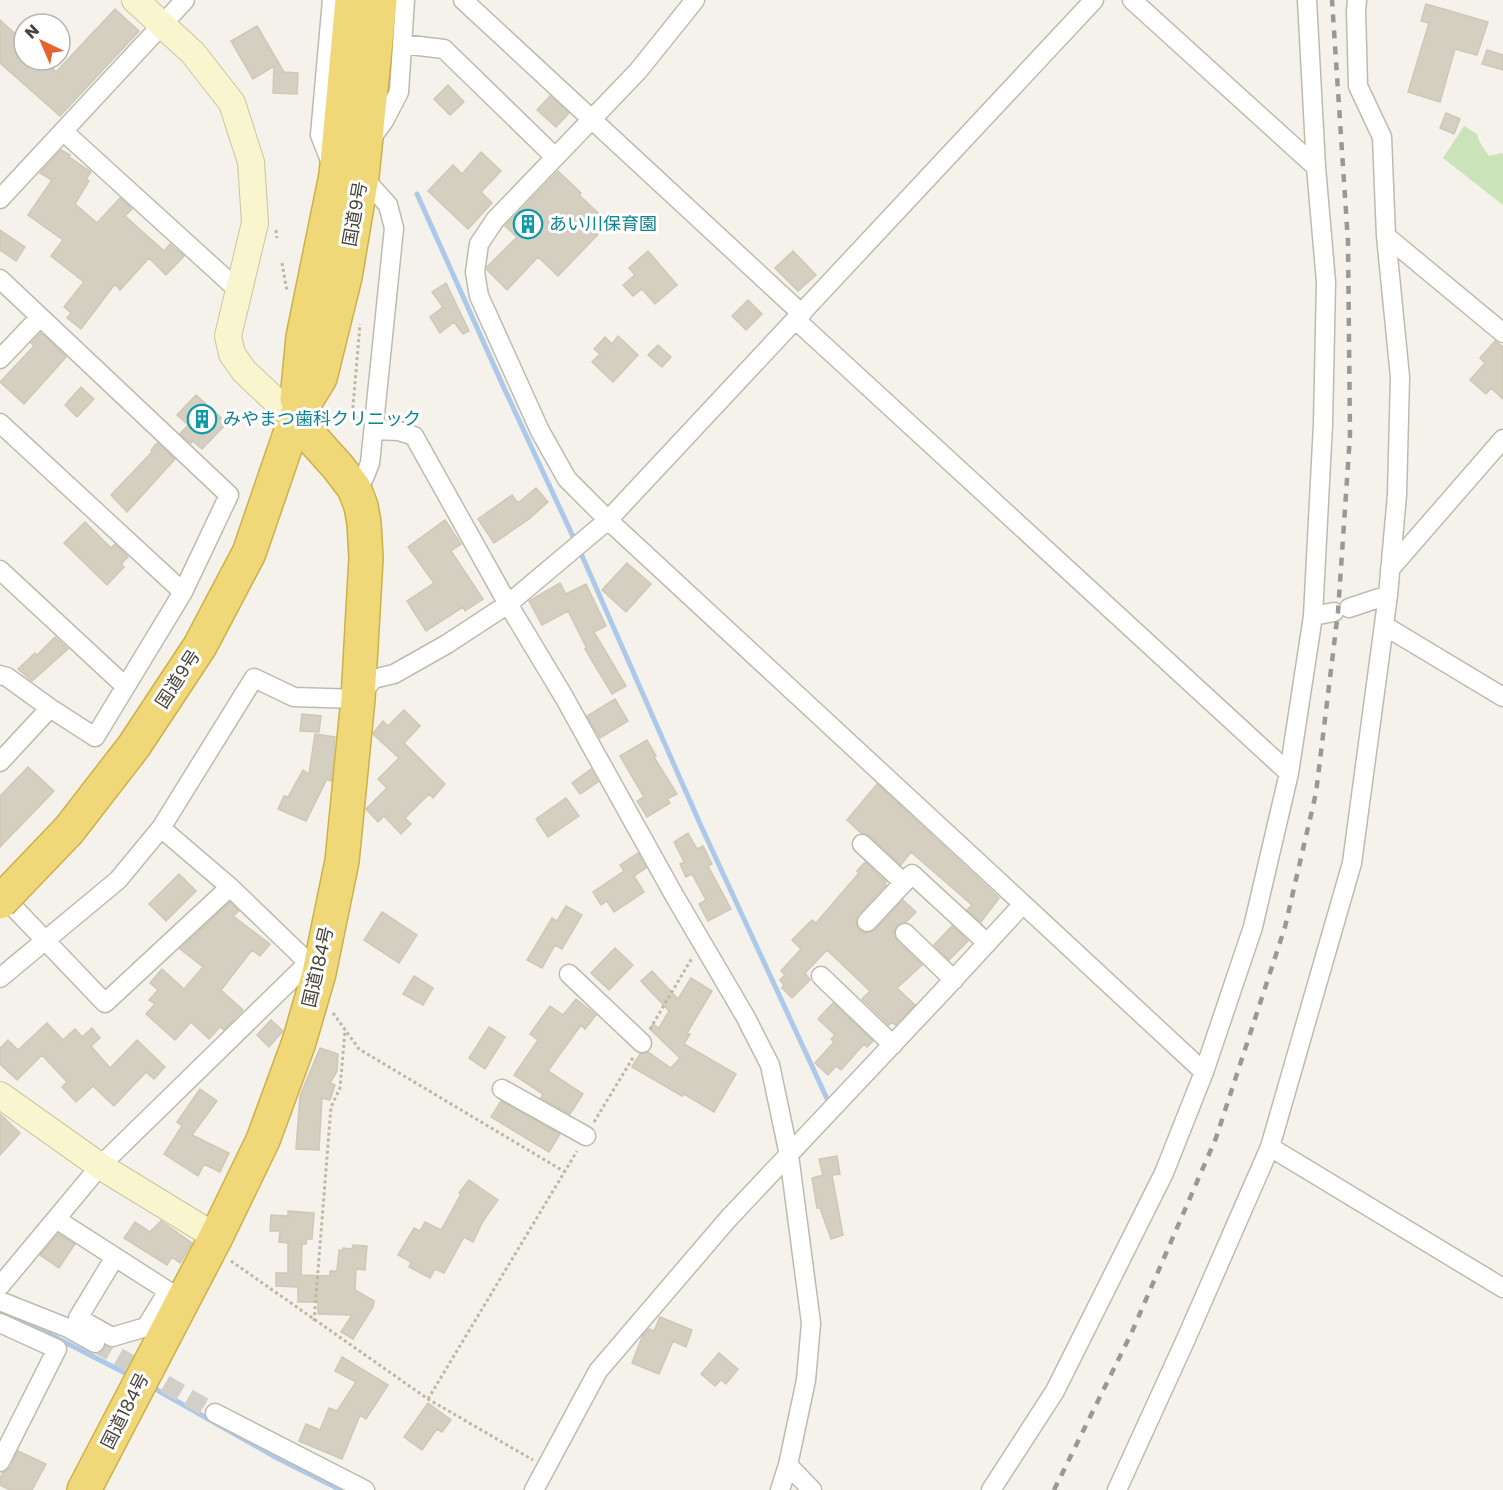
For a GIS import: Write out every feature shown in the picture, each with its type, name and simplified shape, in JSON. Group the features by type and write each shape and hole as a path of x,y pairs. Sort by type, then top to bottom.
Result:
{"highway":[{"name":"国道9号","path":"352,0 355,165"},
{"name":"国道9号","path":"0,902 69,830 134,746 200,646 249,553 295,419 320,378 345,277 355,165 380,0"},
{"name":"国道184号","path":"84,1490 216,1237 263,1140 299,1042 342,861 358,699 366,558 364,523 354,488 295,419"}],"street":[{"path":"135,0 193,53 232,103 251,162 255,223 228,336 232,354 244,371 295,419"},
{"path":"332,0 321,135 355,165 388,205 394,228 370,463 364,478 354,488"},
{"path":"355,165 384,121 399,92 405,0"},
{"path":"463,0 592,119 799,317 1289,773"},
{"path":"695,0 638,71 495,220 479,244 475,272 479,296 540,431 567,479 608,520 1204,1072"},
{"path":"0,978 118,880 161,828 254,678 294,697 358,699 374,679 394,674 447,644 508,603 608,520 1094,0"},
{"path":"1132,0 1316,167"},
{"path":"991,1490 1055,1391 1164,1173 1204,1072 1253,927 1289,773 1313,616 1323,424 1326,282 1316,167 1306,0"},
{"path":"1117,1490 1270,1148 1352,863 1385,626 1397,495 1400,377 1386,236 1382,137 1358,86 1357,0"},
{"path":"0,199 162,26 182,1"},
{"path":"402,44 444,49 555,157"},
{"path":"63,131 238,290"},
{"path":"1386,236 1503,333"},
{"path":"0,279 229,495 183,592 94,737 7,677 0,675"},
{"path":"0,359 40,317"},
{"path":"0,423 183,592"},
{"path":"375,430 399,431 414,436 746,1016 770,1065 789,1155 811,1323 806,1380 788,1466 780,1490"},
{"path":"1390,569 1503,439"},
{"path":"0,570 125,686"},
{"path":"1313,616 1388,595"},
{"path":"1385,626 1503,697"},
{"path":"0,762 50,708"},
{"path":"0,1286 100,1166 314,974 230,887 161,828"},
{"path":"862,844 904,883"},
{"path":"867,922 912,874 987,943"},
{"path":"0,893 105,1003 230,887"},
{"path":"534,1490 598,1371 728,1219 1023,904"},
{"path":"905,933 954,980"},
{"path":"569,974 642,1042"},
{"path":"821,976 892,1045"},
{"path":"502,1089 586,1136"},
{"path":"0,1096 100,1166 216,1237"},
{"path":"1270,1148 1503,1288"},
{"path":"56,1219 168,1291 146,1327 112,1337 78,1318 115,1257"},
{"path":"0,1300 68,1328 95,1343"},
{"path":"0,1323 57,1349 0,1462"},
{"path":"215,1413 365,1490"},
{"path":"788,1466 812,1490"}],"path":[{"path":"282,263 285,283"},
{"path":"360,323 353,407 359,421 375,430"},
{"path":"428,1399 702,942"},
{"path":"314,974 359,1049 565,1172"},
{"path":"315,1321 331,1107 340,1088 345,1029"},
{"path":"216,1237 226,1257 315,1321 428,1399 546,1468"}],"green space":[{"path":"1464,126 1477,134 1489,156 1502,153 1503,155 1503,205 1443,158"}],"building":[{"path":"1426,4 1488,22 1477,55 1455,49 1440,102 1408,92 1429,23 1421,21"},
{"path":"115,9 139,31 60,116 0,63 0,20 12,31 12,72 72,72 72,55"},
{"path":"257,26 284,72 298,73 297,94 273,93 274,66 253,79 231,41"},
{"path":"1487,50 1503,55 1503,70 1482,64"},
{"path":"448,85 464,102 450,115 434,99"},
{"path":"550,96 569,113 556,127 537,110"},
{"path":"1446,113 1460,119 1454,134 1440,128"},
{"path":"61,150 91,172 86,179 89,181 75,204 97,223 120,198 132,209 125,216 164,251 170,244 184,256 166,275 149,258 120,290 115,284 81,329 67,318 71,313 64,307 84,282 51,256 63,240 28,215 52,180 40,173"},
{"path":"481,152 501,171 481,192 492,203 468,229 428,191 453,165 462,174"},
{"name":"あい川保育園","path":"558,171 581,193 579,195 609,223 558,276 538,257 507,290 487,270 487,267 517,237 505,226"},
{"path":"0,230 25,247 16,261 0,250"},
{"path":"648,251 677,285 655,304 642,289 633,296 623,285 635,275 629,268"},
{"path":"793,251 816,275 798,291 775,268"},
{"path":"446,283 469,331 463,334 454,322 440,333 430,317 443,307 432,292"},
{"path":"748,300 762,314 746,330 732,316"},
{"path":"41,333 66,357 24,404 0,382 34,346 31,343"},
{"path":"618,336 638,355 613,382 592,362 600,354 594,349 605,337 612,344"},
{"path":"1495,341 1503,347 1503,399 1491,388 1486,394 1470,380 1485,363 1480,358"},
{"path":"658,345 671,357 662,367 648,355"},
{"path":"81,387 94,399 77,417 65,405"},
{"name":"みやまつ歯科クリニック","path":"196,395 227,423 202,449 180,434 188,425 177,415"},
{"path":"157,443 175,459 127,512 111,495 152,452 151,450"},
{"path":"536,488 548,502 529,519 494,543 478,519 512,495 518,503"},
{"path":"445,520 461,544 451,551 483,599 465,611 463,607 426,631 407,601 434,583 408,547"},
{"path":"85,522 111,548 115,544 128,557 121,564 124,567 107,585 64,543"},
{"path":"627,563 651,584 626,612 602,590"},
{"path":"560,583 566,594 586,584 606,626 594,632 626,686 612,694 585,649 587,649 568,611 542,625 529,601"},
{"path":"55,637 68,649 32,681 18,669 35,653 37,655"},
{"path":"615,699 628,721 600,738 587,716"},
{"path":"404,710 420,726 404,743 445,784 433,798 429,794 405,818 411,824 401,834 384,816 378,822 366,809 387,788 378,779 399,758 373,734 383,721 388,726"},
{"path":"302,714 321,716 319,732 300,731"},
{"path":"315,734 335,737 333,765 331,781 327,779 306,821 278,809 284,796 288,797 303,770 309,774"},
{"path":"647,740 656,756 654,757 677,794 667,799 670,803 647,817 637,801 644,797 620,756"},
{"path":"28,767 54,791 0,847 0,796"},
{"path":"591,769 598,782 580,794 572,783"},
{"path":"877,784 999,898 981,922 967,910 972,905 911,852 901,865 870,836 861,833 847,820"},
{"path":"566,798 579,816 548,837 536,819"},
{"path":"688,833 697,849 703,846 712,864 708,866 731,909 708,921 699,904 706,900 692,874 686,877 680,864 684,862 674,842"},
{"path":"638,853 646,868 634,876 644,892 614,912 607,901 601,905 593,892 624,871 620,865"},
{"path":"865,862 886,882 886,885 858,915 856,920 859,930 865,933 875,930 903,900 916,912 906,922 897,925 894,931 897,941 922,965 897,988 915,1005 895,1025 892,1022 889,1025 862,999 870,991 827,950 805,973 810,980 792,998 782,988 784,985 780,980 785,975 781,971 801,949 792,940 812,920 816,923 859,873 857,871"},
{"path":"179,874 196,891 166,921 149,904"},
{"path":"230,902 239,911 233,916 270,944 260,956 252,950 221,990 243,1010 224,1030 220,1027 209,1039 191,1022 175,1040 146,1014 155,1004 149,1000 158,990 150,983 162,969 184,989 203,967 180,949"},
{"path":"566,906 582,915 562,949 555,945 542,968 527,960 552,918 557,921"},
{"path":"382,912 417,935 399,963 364,940"},
{"path":"952,926 968,941 949,960 934,945"},
{"path":"615,948 633,965 609,990 591,973"},
{"path":"652,971 678,999 691,978 712,991 687,1033 690,1034 684,1044 736,1074 714,1112 632,1067 640,1054 648,1052 671,1068 680,1058 650,1029 653,1024 659,1028 669,1011 641,981"},
{"path":"414,976 433,988 423,1005 403,994"},
{"path":"576,999 596,1015 585,1029 581,1025 548,1071 583,1094 570,1114 541,1098 543,1094 514,1075 538,1040 530,1034 550,1006 563,1015"},
{"path":"833,1003 873,1041 867,1047 864,1044 841,1070 836,1066 828,1075 815,1063 834,1042 831,1039 835,1035 818,1019"},
{"path":"271,1020 283,1031 269,1047 257,1035"},
{"path":"47,1023 63,1040 75,1029 82,1037 92,1028 100,1038 91,1046 110,1068 137,1040 165,1067 154,1079 146,1072 114,1106 93,1086 76,1102 62,1087 67,1082 42,1055 17,1080 0,1064 0,1048 8,1040 18,1050"},
{"path":"489,1027 505,1037 485,1069 469,1058"},
{"path":"320,1048 338,1054 337,1071 330,1083 335,1085 330,1100 322,1098 319,1150 296,1149 300,1096"},
{"path":"200,1089 217,1101 192,1135 229,1153 220,1172 204,1164 198,1176 164,1154 182,1126 177,1122"},
{"path":"501,1101 560,1134 549,1152 491,1117"},
{"path":"0,1114 20,1133 0,1155"},
{"path":"837,1156 840,1174 832,1175 843,1235 831,1239 820,1208 817,1208 812,1178 823,1175 819,1159"},
{"path":"469,1180 498,1200 483,1221 473,1242 464,1237 444,1273 435,1269 430,1278 409,1267 411,1262 398,1255 414,1228 420,1231 425,1222 441,1230 461,1194 459,1193"},
{"path":"288,1211 314,1213 312,1239 307,1239 306,1244 302,1244 301,1275 330,1276 330,1271 337,1271 339,1250 352,1249 353,1245 367,1246 365,1270 356,1269 355,1290 374,1301 373,1307 353,1339 341,1332 352,1315 318,1314 318,1302 298,1302 298,1287 276,1286 276,1273 288,1273 288,1243 279,1242 280,1231 270,1231 271,1215 288,1216"},
{"path":"161,1221 192,1243 180,1263 172,1257 167,1265 124,1238 135,1222 150,1232"},
{"path":"58,1234 75,1244 59,1268 40,1255"},
{"path":"660,1317 692,1330 686,1347 673,1341 659,1374 632,1363 643,1335 649,1329 654,1331"},
{"path":"719,1353 738,1369 726,1384 721,1380 715,1386 701,1374"},
{"path":"342,1357 388,1385 366,1419 360,1415 342,1459 299,1441 306,1424 320,1430 329,1408 337,1411 356,1382 335,1371"},
{"path":"428,1403 451,1420 442,1432 437,1429 422,1450 404,1437"},
{"path":"18,1451 46,1464 32,1490 10,1490 0,1485 3,1472 10,1468"}],"waterway":[{"path":"417,194 583,558 701,826 829,1103 827,1105"},
{"path":"0,1313 43,1331 131,1376"},
{"path":"150,1386 277,1458 341,1490"}],"tunnel":[{"path":"95,1343 215,1413"}],"railway":[{"path":"1054,1490 1131,1334 1216,1138 1285,927 1316,793 1338,612 1350,435 1348,242 1332,0"}],"place":[{"name":"あい川保育園","path":"528,224"},
{"name":"みやまつ歯科クリニック","path":"202,419"}]}
